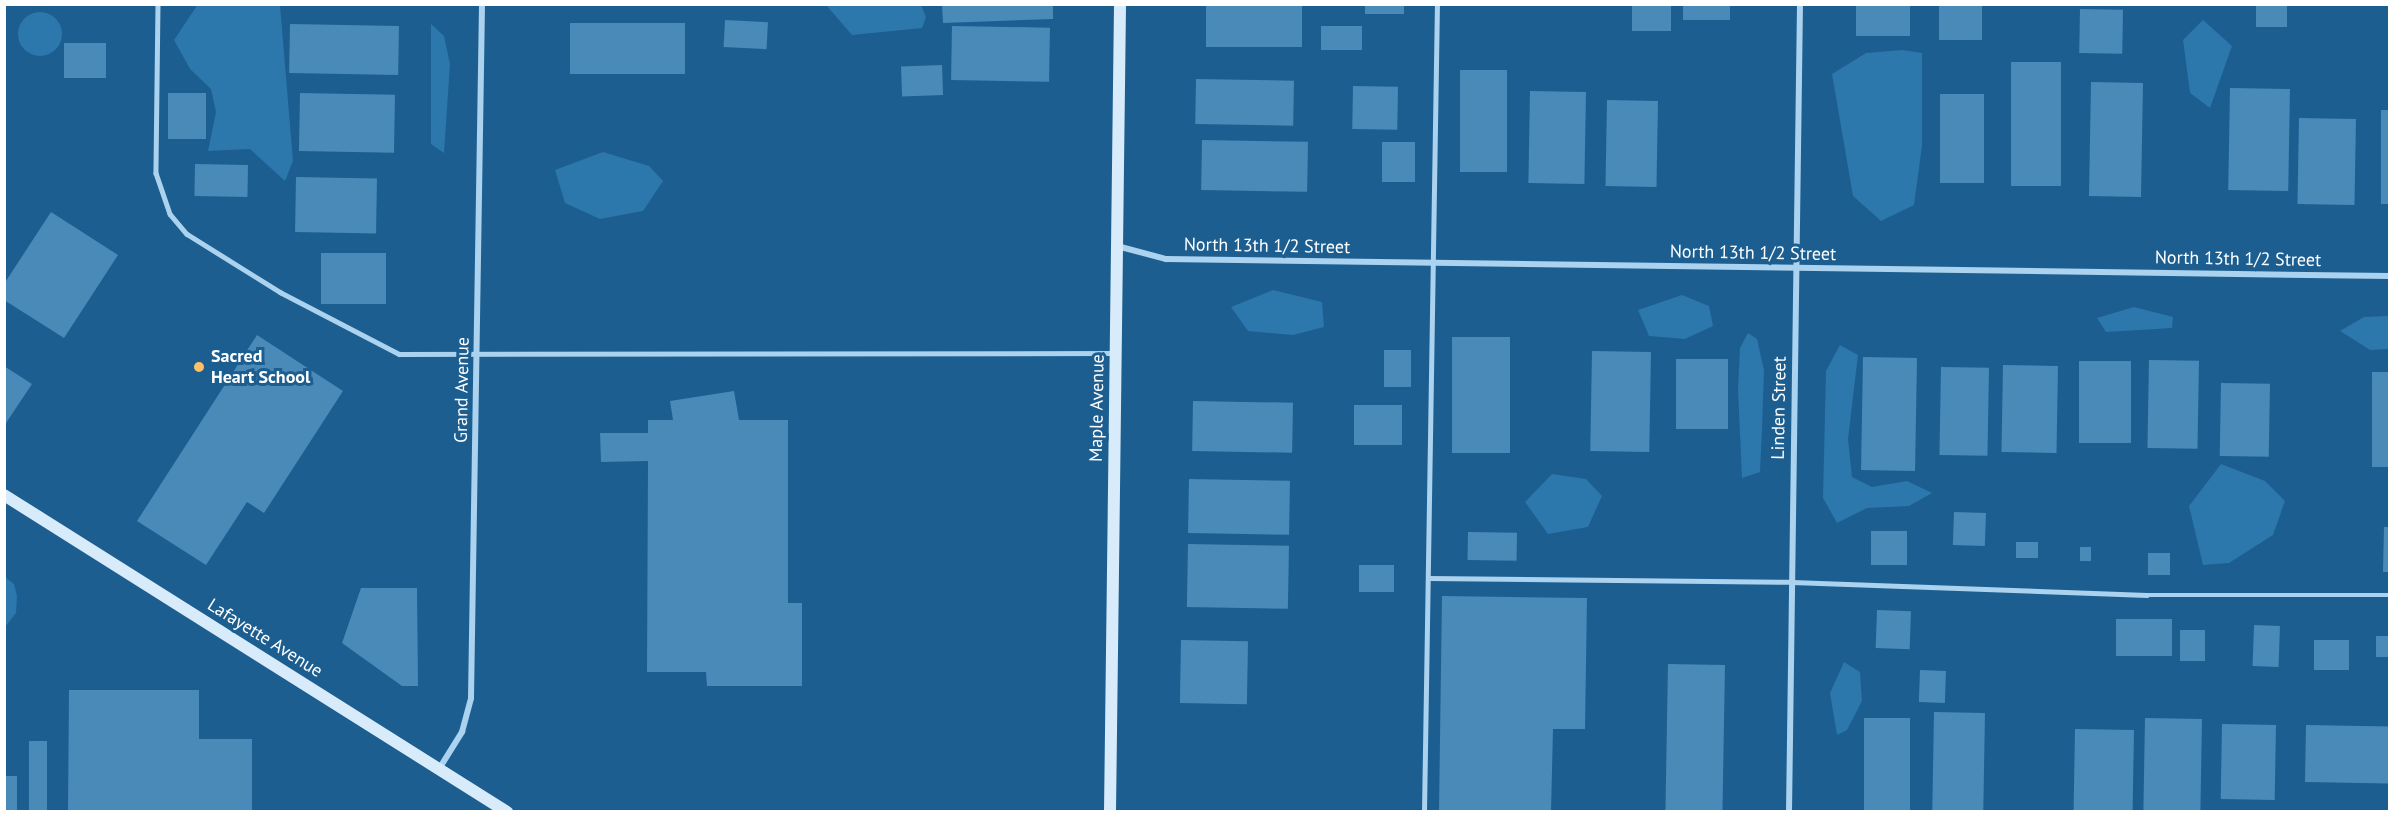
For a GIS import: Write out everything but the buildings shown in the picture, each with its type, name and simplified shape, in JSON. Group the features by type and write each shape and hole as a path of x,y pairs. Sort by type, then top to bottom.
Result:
{"main road":[{"name":"Maple Avenue","path":"1110,812 1120,4"},
{"name":"Lafayette Avenue","path":"4,495 507,812"}],"street":[{"name":"Grand Avenue","path":"439,769 462,732 471,698 482,4"},
{"name":"Linden Street","path":"1789,812 1800,4"},
{"name":"North 13th 1/2 Street","path":"1117,246 1166,259 2390,276"}],"lane":[{"path":"158,4 156,173 170,214 187,234 365,340 399,354 478,352 1116,353"},
{"path":"1424,812 1437,4"},
{"path":"1428,578 1792,582 2147,595 2390,595"}],"shaded area":[{"path":"198,4 280,5 293,161 285,181 250,149 208,151 216,112 211,89 190,69 174,40"},
{"path":"826,5 921,5 926,17 922,28 852,35"},
{"path":"40,12 48,13 56,18 61,26 61,42 56,50 48,55 40,56 32,55 24,50 19,42 18,34 19,26 24,18 32,13"},
{"path":"2203,20 2232,46 2210,108 2190,93 2183,40"},
{"path":"431,24 444,36 450,64 444,153 431,144"},
{"path":"1902,50 1922,53 1922,146 1914,205 1881,221 1853,196 1832,74 1866,53"},
{"path":"603,152 649,166 663,181 643,211 600,219 565,203 555,170"},
{"path":"1273,290 1322,302 1324,327 1293,335 1248,331 1231,307"},
{"path":"1682,295 1709,306 1713,326 1685,339 1649,336 1638,310"},
{"path":"2134,307 2173,317 2172,328 2106,332 2097,318"},
{"path":"2389,316 2389,349 2370,350 2340,331 2364,317"},
{"path":"1748,333 1757,339 1764,370 1762,430 1760,472 1742,478 1738,390 1740,348"},
{"path":"1840,345 1858,355 1848,439 1852,477 1872,487 1907,481 1932,493 1909,506 1867,508 1837,523 1823,498 1826,371"},
{"path":"2221,464 2265,481 2285,501 2273,535 2229,563 2203,565 2189,506"},
{"path":"1552,474 1586,479 1602,496 1588,527 1548,534 1525,502"},
{"path":"5,577 14,584 17,596 16,613 5,627"},
{"path":"1844,662 1860,672 1862,701 1847,730 1837,735 1830,693"}],"place":[{"name":"Sacred Heart School","path":"199,367"}]}
